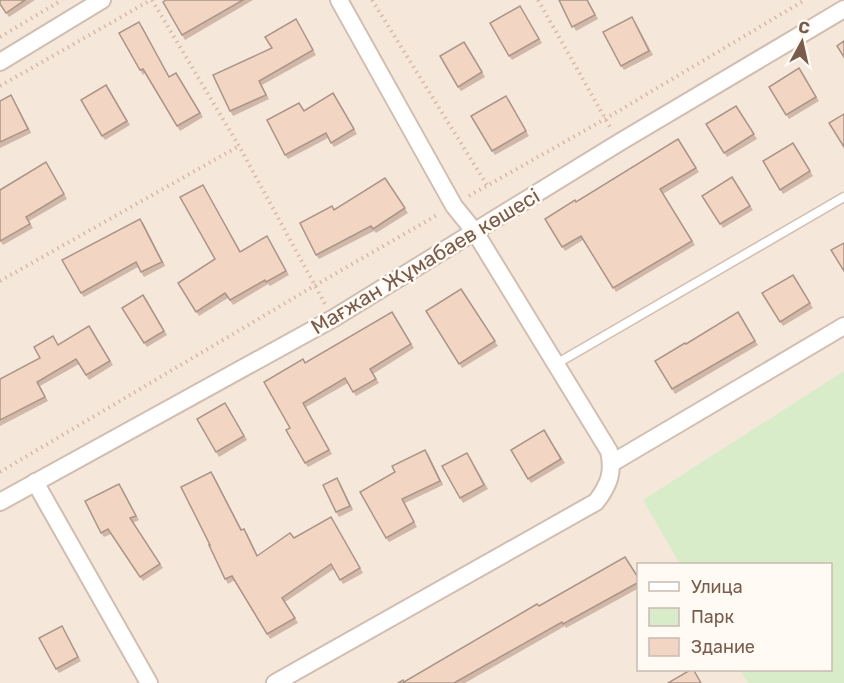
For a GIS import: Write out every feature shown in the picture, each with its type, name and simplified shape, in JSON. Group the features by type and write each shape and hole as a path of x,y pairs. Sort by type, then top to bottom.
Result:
{"street":[{"path":"0,62 102,0"},
{"path":"275,683 596,502 607,489 611,477 612,463 609,451 475,232 454,206 339,0"},
{"name":"Мағжан Жұмабаев көшесі","path":"0,502 334,318 620,142 844,9"},
{"path":"612,463 844,326"},
{"path":"35,482 149,683"}],"lane":[{"path":"556,364 844,197"}],"path":[{"path":"0,37 62,0"},
{"path":"0,86 152,0 239,146 314,286 334,318"},
{"path":"372,0 487,185"},
{"path":"538,0 620,142"},
{"path":"0,472 805,0"},
{"path":"0,281 239,146"}],"shaded area":[{"path":"0,0 844,0 844,683 0,683"}],"green space":[{"path":"844,371 844,683 748,683 741,671 832,671 832,563 679,563 643,500"}],"building":[{"path":"0,0 25,0 6,13"},
{"path":"166,0 243,0 182,35 163,2"},
{"path":"559,0 587,0 595,15 572,27"},
{"path":"520,6 539,39 509,56 490,23"},
{"path":"632,17 649,51 621,66 603,32"},
{"path":"296,19 313,50 259,81 266,95 230,111 213,75 272,48 265,37"},
{"path":"139,22 169,77 176,73 200,113 177,126 119,33"},
{"path":"844,41 844,57 837,46"},
{"path":"464,42 482,72 458,87 440,56"},
{"path":"799,68 816,97 786,115 769,87"},
{"path":"106,85 127,121 102,136 81,100"},
{"path":"333,93 354,129 331,143 326,133 285,155 267,120 299,103 304,111"},
{"path":"11,95 28,129 0,142 0,101"},
{"path":"506,96 526,131 492,151 471,116"},
{"path":"736,106 754,134 724,153 706,124"},
{"path":"844,114 844,147 829,123"},
{"path":"678,139 696,168 660,189 692,241 613,288 581,236 562,247 545,219"},
{"path":"793,143 810,171 780,190 763,161"},
{"path":"46,162 64,194 26,217 30,224 0,241 0,190"},
{"path":"732,177 750,206 720,224 702,196"},
{"path":"385,178 405,208 373,229 371,226 316,255 300,223 332,206 334,210"},
{"path":"203,185 240,252 267,236 286,271 230,300 225,293 196,312 178,283 215,259 180,197"},
{"path":"140,219 162,262 141,272 136,262 81,293 62,260"},
{"path":"844,243 844,271 831,250"},
{"path":"793,275 810,303 780,322 762,293"},
{"path":"461,289 495,341 459,364 426,311"},
{"path":"143,295 164,331 144,343 122,308"},
{"path":"392,312 411,344 370,369 376,379 353,392 345,378 303,403 329,450 305,463 286,430 290,428 264,382 303,359 305,363"},
{"path":"738,312 755,341 672,389 655,361"},
{"path":"89,326 110,361 86,375 76,359 37,382 45,397 0,420 0,379 40,358 34,347 53,336 58,345"},
{"path":"225,403 244,436 216,452 197,419"},
{"path":"544,430 561,459 528,479 511,450"},
{"path":"425,450 440,481 402,499 414,522 386,538 360,492 395,472 392,466"},
{"path":"467,453 484,485 460,498 442,466"},
{"path":"211,472 257,556 290,533 294,538 331,517 360,568 340,580 331,564 282,598 295,618 267,634 232,576 225,579 181,487"},
{"path":"337,478 350,506 336,512 323,485"},
{"path":"119,484 136,516 130,518 160,564 140,577 108,529 101,533 85,501"},
{"path":"625,557 637,576 637,583 454,683 398,683 403,680 404,682 537,604 539,606"},
{"path":"62,626 78,657 56,669 39,638"},
{"path":"689,671 694,671 701,683 668,683"}]}
